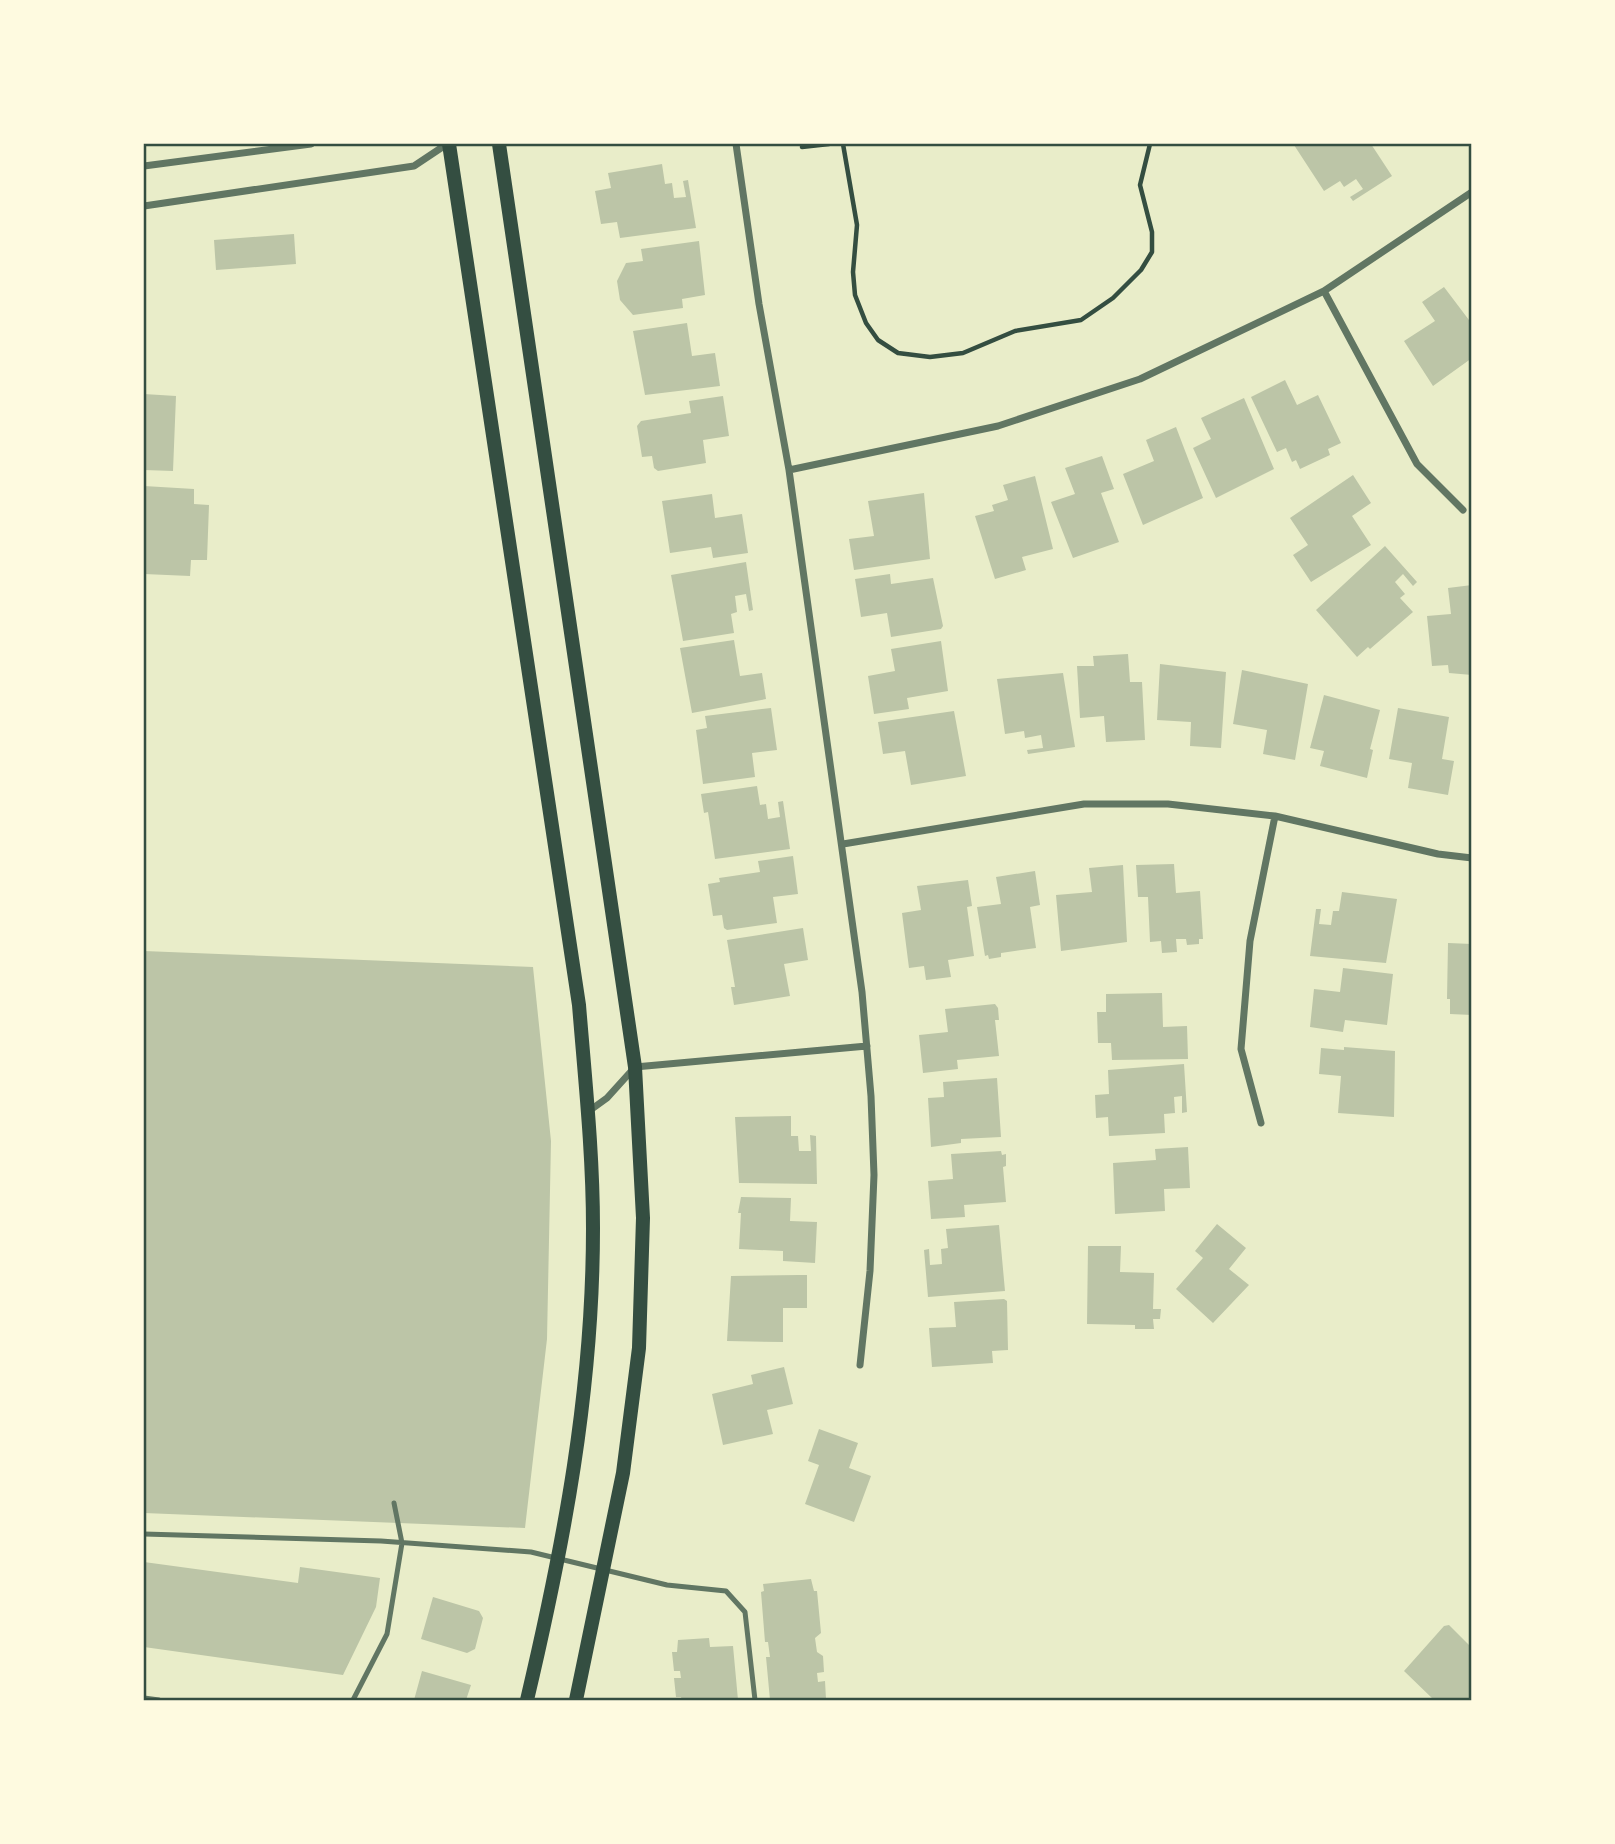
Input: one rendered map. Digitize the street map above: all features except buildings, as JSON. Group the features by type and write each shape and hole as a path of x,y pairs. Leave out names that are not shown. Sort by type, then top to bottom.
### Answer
{"main road":[{"path":"448,144 579,1004 593,1227 588,1355 576,1459 561,1558 527,1700"},
{"path":"499,144 635,1068 643,1218 639,1348 624,1473 576,1700"}],"street":[{"path":"144,166 311,144"},
{"path":"144,206 414,166 448,144"},
{"path":"736,144 759,303 789,470 842,844 867,1046 874,1175 870,1271 860,1365"},
{"path":"789,470 998,426 1127,383 1324,291 1472,192"},
{"path":"1324,291 1417,464 1463,510"},
{"path":"842,844 1084,804 1168,804 1275,816 1438,854 1472,858"},
{"path":"1261,1123 1241,1049 1250,942 1275,816"},
{"path":"587,1112 607,1098 635,1068 867,1046"}],"lane":[{"path":"353,1700 387,1634 402,1542 394,1503"},
{"path":"144,1534 402,1542 531,1552 667,1584 726,1591 745,1612 755,1700"},
{"path":"144,1698 159,1700"}],"path":[{"path":"802,147 829,144"},
{"path":"844,144 857,225 853,272 855,295 866,323 878,340 898,353 930,357 963,353 1015,331 1081,320 1113,298 1140,270 1152,252 1152,232 1140,185 1150,144"}]}
